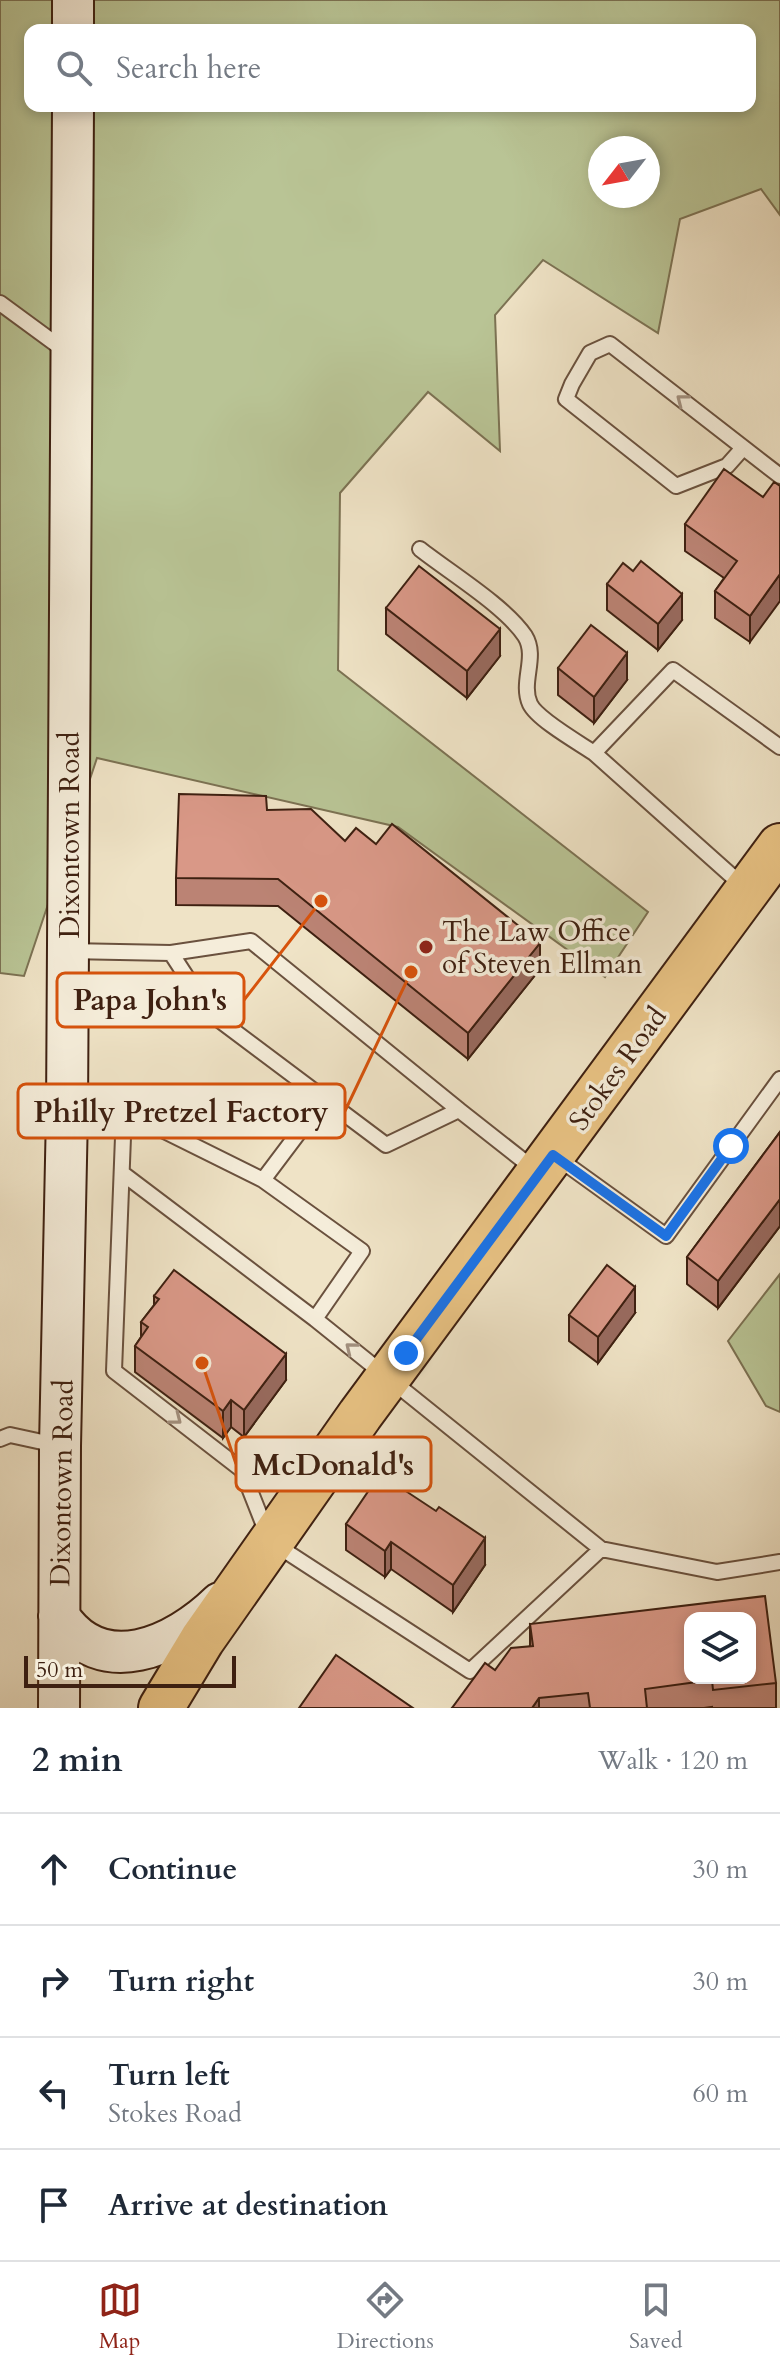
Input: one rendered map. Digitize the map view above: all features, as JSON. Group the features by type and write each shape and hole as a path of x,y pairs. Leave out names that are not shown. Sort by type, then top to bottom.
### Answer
{"main road":[{"name":"Stokes Road","path":"161,1708 202,1640 270,1541 780,846"},
{"name":"Stokes Road","path":"151,1708 202,1640"}],"street":[{"path":"73,0 73,24"},
{"name":"Dixontown Road","path":"59,1708 60,1446 67,1113 73,112"},
{"path":"59,1616 80,1641 96,1648 137,1651 183,1634 241,1582"}],"lane":[{"path":"0,303 71,355"},
{"path":"743,448 727,466 676,486 566,399 590,353 610,344 780,476"},
{"path":"420,549 504,614 526,637 531,653 528,682 530,704 594,753 747,890"},
{"path":"594,753 673,670 780,747"},
{"path":"68,951 171,953 251,941 459,1110 666,1236 780,1079"},
{"path":"171,953 210,1013 386,1145 459,1110"},
{"path":"263,1180 324,1099"},
{"path":"124,1111 114,1371 242,1470 270,1541 470,1671 601,1549"},
{"path":"67,1113 124,1111 263,1180 362,1251 315,1319"},
{"path":"122,1173 315,1319 601,1549 717,1572 780,1562"},
{"path":"0,1439 10,1435 60,1446"}],"green space":[{"path":"0,0 780,0 780,215 761,189 680,219 658,333 543,260 495,315 500,451 428,392 340,493 338,670 648,912 605,977 398,827 97,758 24,976 0,973"},
{"path":"780,1274 780,1412 766,1406 728,1341"}],"building":[{"path":"724,469 763,497 774,482 780,486 780,574 750,616 715,591 737,561 685,524"},
{"path":"641,561 682,594 658,624 607,584 623,563 633,571"},
{"path":"419,566 500,629 467,671 386,608"},
{"path":"591,625 627,653 594,697 558,668"},
{"path":"179,794 266,796 267,810 311,809 345,841 356,828 376,844 392,824 540,943 468,1033 278,879 176,878"},
{"path":"780,1132 780,1199 718,1281 687,1257"},
{"path":"607,1265 635,1287 598,1337 569,1315"},
{"path":"174,1270 286,1354 244,1410 231,1400 223,1411 135,1346 148,1327 141,1322 159,1299 154,1296"},
{"path":"380,1474 436,1511 439,1507 485,1538 453,1585 391,1542 385,1551 346,1524"},
{"path":"765,1596 776,1683 713,1690 712,1684 756,1684 756,1612 684,1612 684,1684 645,1689 647,1708 590,1708 588,1693 539,1698 532,1708 452,1708 485,1663 495,1670 511,1648 533,1646 530,1624"},
{"path":"336,1655 413,1708 299,1708"}],"place":[{"name":"Papa John's","path":"321,901"},
{"name":"The Law Office of Steven Ellman","path":"426,947"},
{"name":"Philly Pretzel Factory","path":"411,972"},
{"name":"McDonald's","path":"202,1363"}],"route":[{"path":"406,1353 553,1155 666,1236 731,1146"}]}
